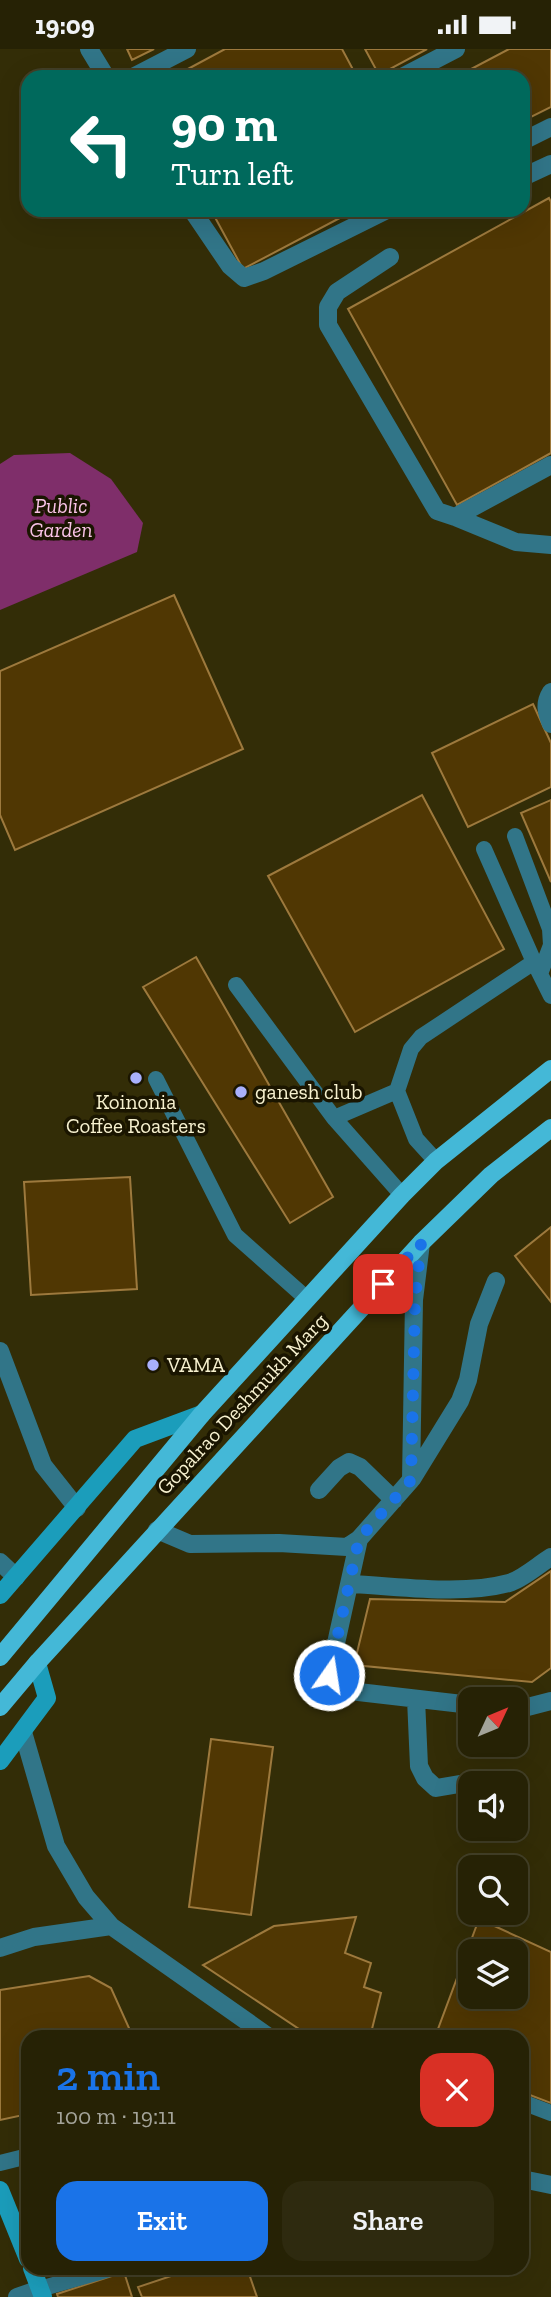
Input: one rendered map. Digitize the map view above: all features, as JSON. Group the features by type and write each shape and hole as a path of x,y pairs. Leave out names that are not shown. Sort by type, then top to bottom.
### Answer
{"main road":[{"name":"Gopalrao Deshmukh Marg","path":"0,1657 202,1414 402,1195 436,1161 551,1069"},
{"name":"Gopalrao Deshmukh Marg","path":"0,1707 157,1530 421,1243 491,1175 551,1128"},
{"path":"0,1595 135,1439 202,1414"},
{"path":"0,1761 47,1698 37,1663"},
{"path":"0,2190 21,2242"},
{"path":"35,2275 42,2293"}],"street":[{"path":"89,49 102,70"},
{"path":"146,70 187,49"},
{"path":"416,70 456,49"},
{"path":"530,138 551,127"},
{"path":"530,174 551,164"},
{"path":"197,217 230,266 244,278 264,271 373,217"},
{"path":"390,257 337,292 327,307 328,325 437,511 516,543 551,545"},
{"path":"455,517 551,465"},
{"path":"551,692 546,702 551,724"},
{"path":"411,1480 415,1300 421,1243"},
{"path":"157,1530 190,1544 279,1543 347,1547 359,1539 411,1480 460,1401 468,1380 479,1324 496,1281"},
{"path":"0,1351 43,1465 77,1508"},
{"path":"319,1490 339,1468 349,1462 360,1467 394,1500"},
{"path":"359,1539 329,1675 334,1684 341,1690 458,1704"},
{"path":"349,1584 447,1589 482,1587 511,1583 551,1557"},
{"path":"0,1562 16,1577"},
{"path":"416,1699 419,1766 425,1778 436,1788 458,1784"},
{"path":"528,1707 551,1700"},
{"path":"23,1732 56,1846 86,1897 111,1926 259,2030"},
{"path":"0,1948 34,1937 111,1926"},
{"path":"529,2180 551,2185"},
{"path":"17,2297 42,2293"}],"lane":[{"path":"436,1161 416,1139 397,1091 411,1049 421,1037 537,968 551,945 550,929 515,836"},
{"path":"484,849 551,996"},
{"path":"236,985 334,1118 402,1195"},
{"path":"156,1079 235,1235 306,1298"},
{"path":"334,1118 397,1091"},
{"path":"529,2105 551,2113"},
{"path":"0,2163 21,2158"},
{"path":"42,2293 93,2275"}],"green space":[{"name":"Public Garden","path":"70,453 111,479 143,523 137,552 0,610 0,464 14,455"}],"building":[{"path":"127,49 154,49 132,60"},
{"path":"225,49 342,49 353,70 186,70"},
{"path":"365,49 427,49 388,70 376,70"},
{"path":"509,49 551,49 551,107 530,118 530,70 469,70"},
{"path":"549,198 551,202 551,453 457,505 348,309 515,217 530,217 530,208"},
{"path":"215,217 342,217 243,269"},
{"path":"174,595 243,749 15,850 0,815 0,671"},
{"path":"533,704 551,743 551,787 468,827 432,753"},
{"path":"422,795 504,949 355,1032 268,876"},
{"path":"551,800 551,882 521,813"},
{"name":"ganesh club","path":"196,957 333,1197 290,1223 143,987"},
{"path":"130,1177 137,1289 31,1295 24,1182"},
{"path":"551,1227 551,1302 515,1256"},
{"path":"551,1571 551,1668 532,1682 354,1665 370,1599 505,1602"},
{"path":"211,1739 273,1747 251,1915 189,1907"},
{"path":"356,1917 345,1953 371,1963 364,1987 381,1993 372,2030 300,2030 203,1965 274,1926"},
{"path":"477,1925 492,1925 523,1939 472,1939"},
{"path":"528,1941 551,1952 551,2103 529,2095 529,2030 438,2030 458,1975 458,2009 528,2009"},
{"path":"89,1976 111,1988 130,2030 21,2030 21,2116 0,2120 0,1990"},
{"path":"115,2275 125,2275 132,2297 58,2297 57,2294"},
{"path":"174,2275 249,2275 257,2297 142,2297 138,2287"}],"place":[{"name":"Koinonia Coffee Roasters","path":"136,1078"},
{"name":"ganesh club","path":"241,1092"},
{"name":"VAMA","path":"153,1365"}],"route":[{"path":"329,1675 359,1539 411,1480 415,1300 421,1243 383,1284"}]}
